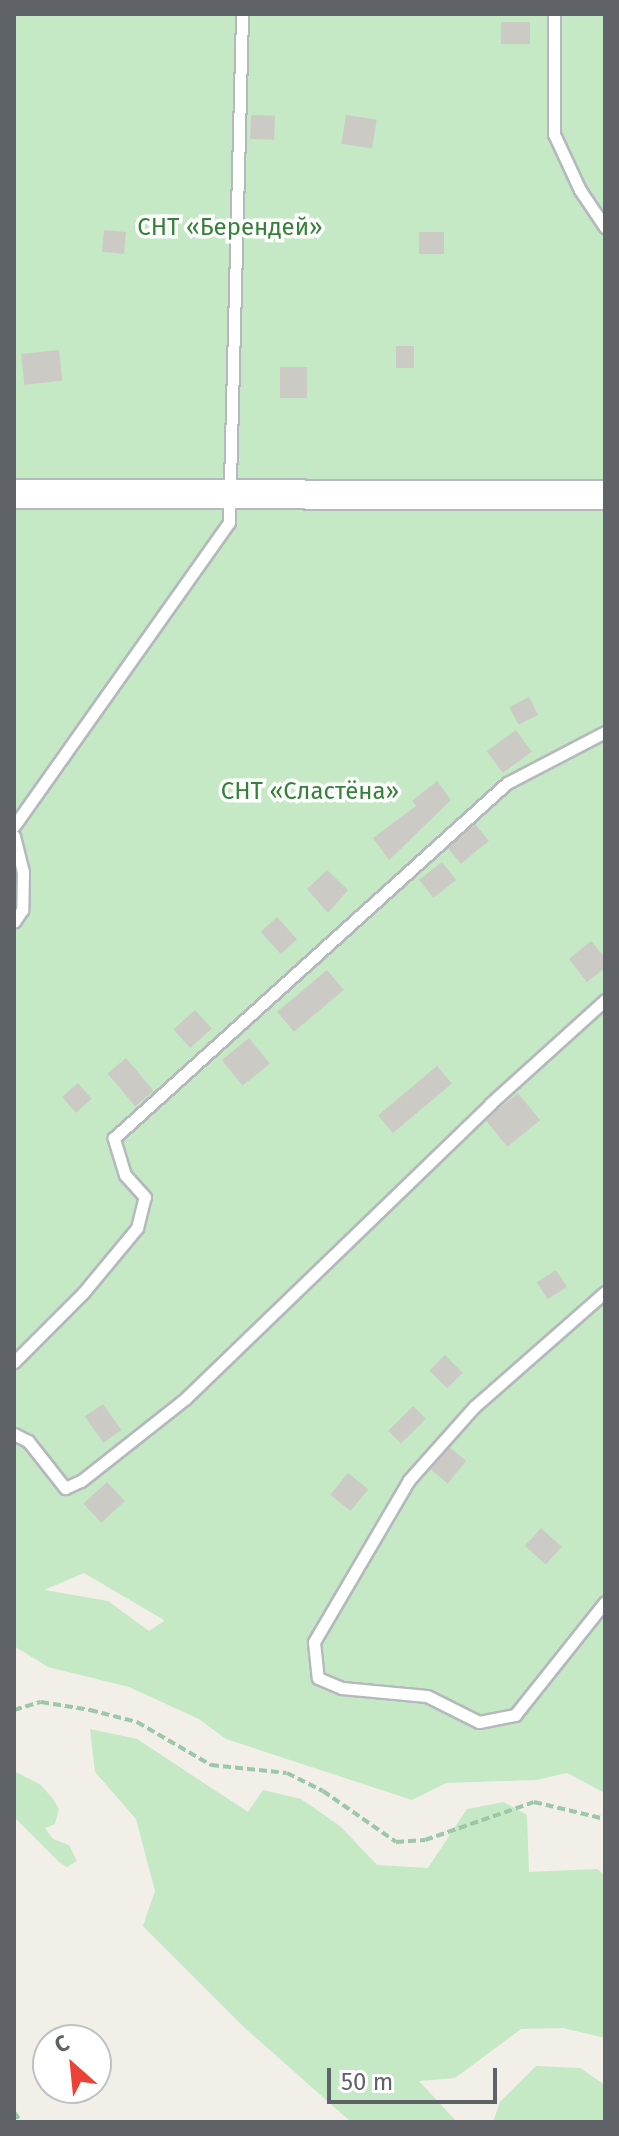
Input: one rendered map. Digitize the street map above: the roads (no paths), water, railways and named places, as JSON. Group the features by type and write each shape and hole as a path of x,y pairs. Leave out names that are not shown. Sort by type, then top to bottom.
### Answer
{"street":[{"path":"14,494 605,495"}],"lane":[{"path":"14,826 229,522 242,14"},
{"path":"554,14 554,134 580,190 605,227"},
{"path":"14,1362 83,1293 137,1228 145,1197 125,1175 114,1138 507,783 605,732"},
{"path":"14,836 23,871 22,910 14,922"},
{"path":"14,1434 28,1441 65,1488 81,1481 186,1398 490,1104 605,1000"},
{"path":"605,1292 474,1407 409,1480 314,1642 318,1678 342,1688 427,1696 479,1722 515,1715 605,1602"}],"park label":[{"name":"СНТ «Берендей»","path":"230,228"},
{"name":"СНТ «Сластёна»","path":"310,792"}]}
